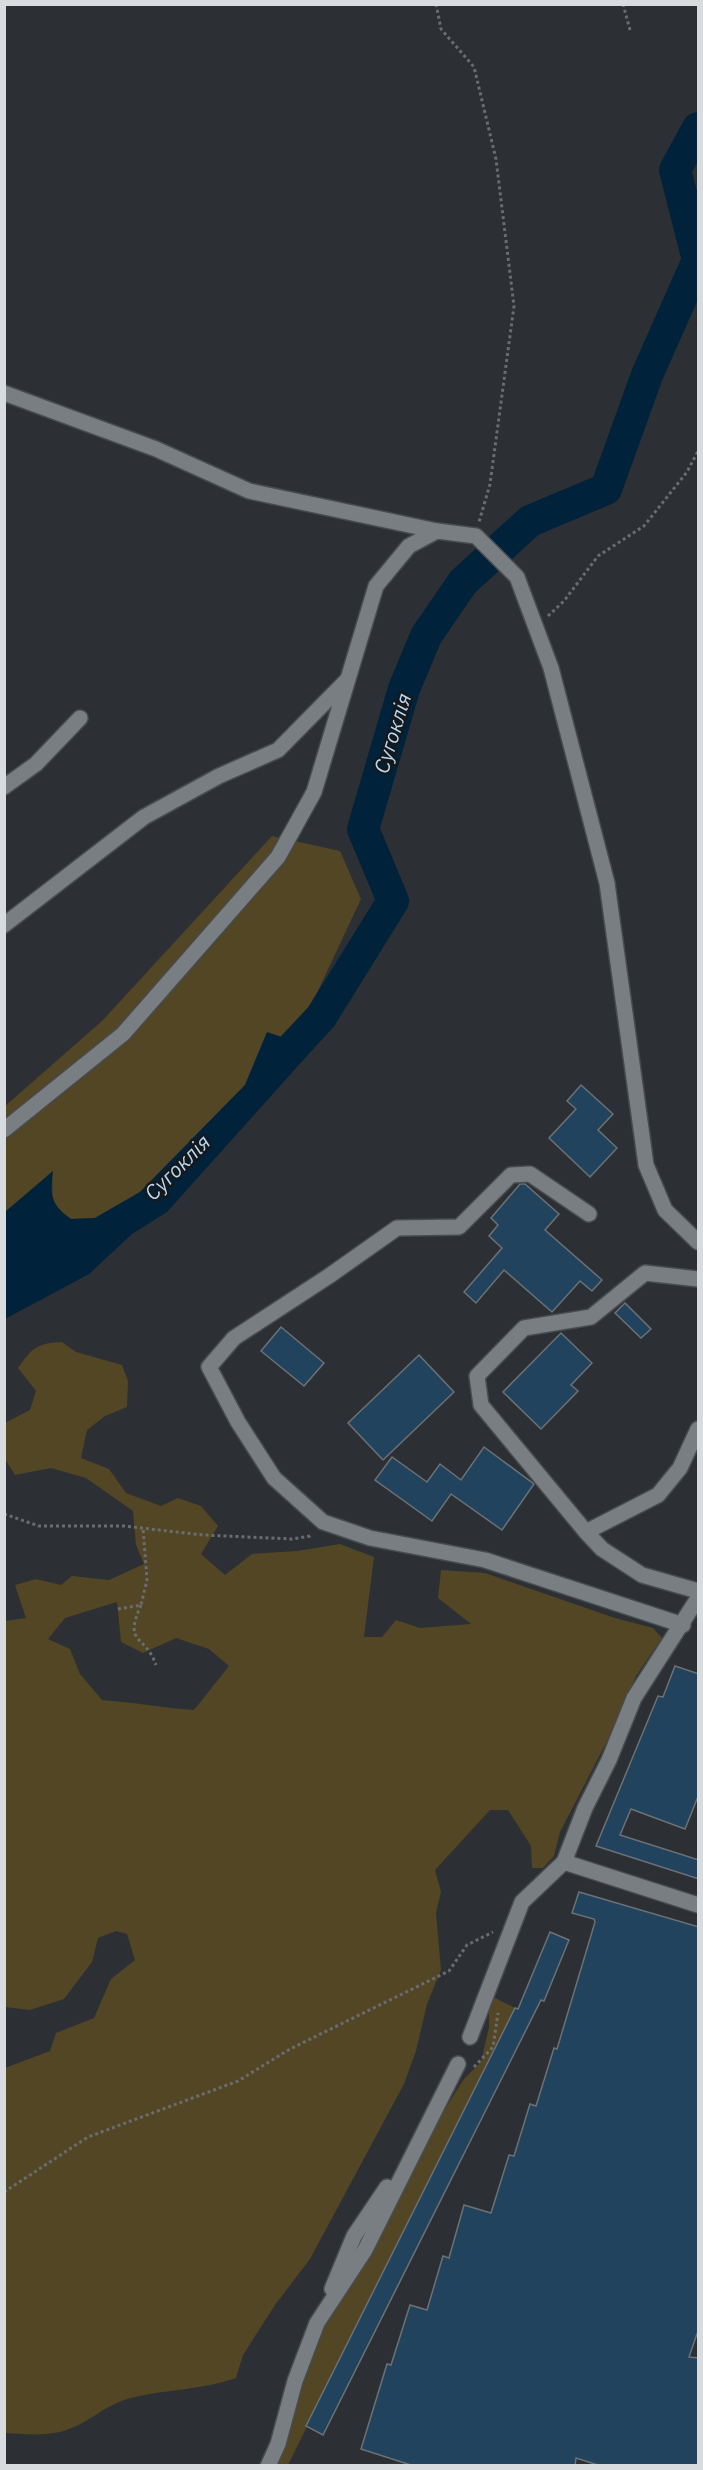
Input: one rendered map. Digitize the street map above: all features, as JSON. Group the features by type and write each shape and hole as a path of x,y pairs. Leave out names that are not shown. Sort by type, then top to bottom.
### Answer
{"street":[{"path":"4,393 156,449 249,491 479,538 517,577 551,668 607,883 646,1165 665,1210 699,1242"},
{"path":"4,1130 123,1034 278,857 314,792 376,586 409,546 437,531"},
{"path":"4,925 144,817 219,776 278,750 348,679"},
{"path":"4,788 36,764 80,718"},
{"path":"589,1214 530,1174 511,1175 459,1227 397,1228 234,1338 209,1367 238,1422 274,1478 323,1522 370,1538 485,1560 683,1624"},
{"path":"699,1279 645,1273 591,1317 524,1328 477,1376 481,1405 602,1549 642,1575 699,1591"},
{"path":"586,1532 658,1495 680,1468 699,1429"},
{"path":"470,2037 522,1902 564,1862 585,1808 609,1760 634,1698 699,1598"},
{"path":"564,1862 699,1905"},
{"path":"268,2466 278,2444 295,2381 317,2323 365,2250 416,2145 464,2068"}],"path":[{"path":"436,4 441,29 474,67 496,159 514,306 490,484 479,538"},
{"path":"623,4 630,30"},
{"path":"536,627 564,601 598,556 644,526 687,472 699,451"},
{"path":"4,1514 39,1526 143,1528 203,1535 292,1539 310,1536 323,1522"},
{"path":"143,1528 147,1580 141,1605 133,1624 136,1637 153,1655 156,1665"},
{"path":"118,1609 141,1605"},
{"path":"4,2192 88,2137 238,2081 290,2049 448,1971 467,1945 488,1936 495,1930"},
{"path":"464,2068 493,2047 499,2015 486,1993"}],"shaded area":[{"path":"272,836 340,851 361,899 308,1012 290,1040 267,1033 245,1085 140,1192 95,1218 71,1219 56,1204 52,1172 5,1212 4,1107 102,1021"},
{"path":"62,1342 76,1352 122,1365 128,1381 127,1407 105,1416 87,1430 81,1458 109,1469 126,1493 161,1506 178,1498 201,1506 218,1526 201,1554 225,1575 252,1554 297,1551 340,1544 374,1557 364,1637 382,1637 396,1620 420,1628 471,1624 438,1598 441,1570 485,1573 615,1618 653,1628 662,1638 636,1676 607,1741 560,1832 554,1856 543,1868 532,1868 531,1846 508,1810 490,1810 435,1870 441,1892 436,1913 441,1970 427,2004 416,2051 404,2084 310,2259 275,2305 243,2355 236,2378 210,2385 131,2398 114,2404 84,2422 61,2432 29,2434 5,2433 5,2068 50,2051 56,2033 94,2018 111,1979 135,1960 127,1934 116,1931 98,1938 92,1962 64,1999 30,2010 5,2007 5,1621 26,1618 15,1585 36,1579 61,1585 72,1576 109,1580 144,1564 136,1545 133,1511 86,1478 51,1468 15,1475 5,1459 5,1423 30,1410 36,1391 18,1368 36,1348","holes":["117,1602 121,1642 143,1653 176,1638 209,1649 229,1666 194,1710 102,1700 80,1674 70,1649 48,1639 65,1618"]},
{"path":"493,1997 515,2008 288,2465 277,2466 323,2327 431,2131 464,2079 481,2062 489,2027 489,2007"}],"water":[{"path":"308,1012 321,1017 322,1039 167,1212 132,1234 89,1274 5,1319 5,1212 53,1171 53,1199 59,1209 71,1219 95,1218 140,1192 245,1085 267,1032 290,1040"}],"building":[{"path":"581,1085 613,1114 598,1130 617,1148 590,1177 549,1138 576,1109 567,1101"},
{"path":"520,1184 525,1184 559,1214 545,1230 602,1280 592,1291 580,1281 552,1312 504,1270 476,1303 464,1292 502,1248 489,1236 498,1225 491,1218"},
{"path":"625,1303 651,1329 641,1338 615,1313"},
{"path":"281,1327 324,1363 304,1386 261,1351"},
{"path":"561,1333 592,1363 571,1385 578,1391 541,1429 503,1392"},
{"path":"419,1355 454,1392 383,1460 348,1423"},
{"path":"484,1447 534,1484 502,1530 451,1494 432,1521 375,1480 392,1457 427,1482 440,1464 461,1480"},
{"path":"675,1666 699,1674 699,1794 685,1829 631,1809 620,1835 699,1860 699,1879 596,1846 658,1696 663,1697"},
{"path":"579,1892 699,1927 699,2328 689,2357 699,2358 699,2466 601,2466 576,2458 575,2466 414,2466 361,2449 387,2364 391,2365 410,2305 427,2310 443,2256 449,2258 464,2205 491,2213 509,2155 514,2156 530,2104 536,2106 554,2048 557,2049 595,1922 594,1919 572,1913"},
{"path":"550,1932 569,1940 544,2001 541,2000 323,2435 306,2426 515,2008 518,2009"}],"waterway":[{"name":"Сугоклія","path":"291,1049 321,1017 393,901 363,829 404,689 426,636 463,582 530,521 606,489 647,375 698,260 675,170 698,128"}]}
